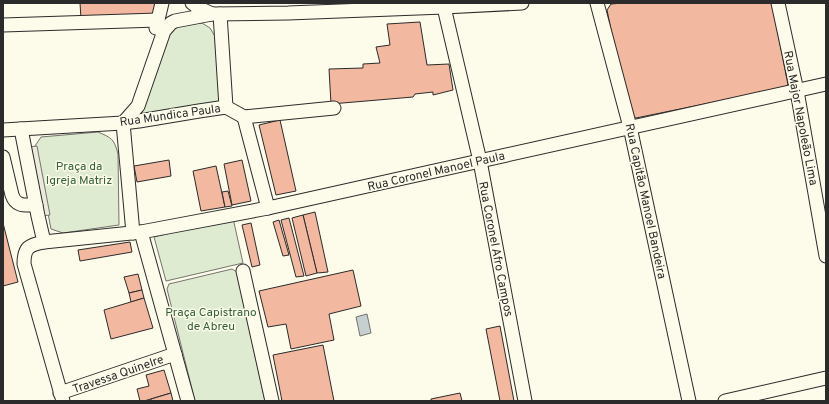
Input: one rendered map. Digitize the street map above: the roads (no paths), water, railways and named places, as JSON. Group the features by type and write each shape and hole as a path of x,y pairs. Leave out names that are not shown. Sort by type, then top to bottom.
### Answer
{"street":[{"path":"138,106 162,3"},
{"path":"192,3 197,7 216,14"},
{"path":"188,401 137,232 123,123 138,106 164,31 174,21 216,14 288,8 522,3"},
{"name":"Rua Capitão Manoel Bandeira","path":"597,3 630,127 689,401"},
{"name":"Rua Major Napoleão Lima","path":"778,3 797,91 826,256"},
{"name":"Rua Coronel Afro Campos","path":"444,5 480,161 525,401"},
{"path":"216,14 226,107"},
{"path":"3,26 158,20"},
{"name":"Rua Coronel Manoel Paula","path":"62,397 24,264 25,252 28,247 44,242 137,232 268,208 826,84"},
{"name":"Rua Mundica Paula","path":"3,130 123,123 226,107 244,117"},
{"path":"268,208 244,117 334,108"},
{"path":"21,129 44,242"},
{"path":"3,157 12,195 16,203 36,205"},
{"path":"243,270 272,401"},
{"name":"Travessa Quinelre","path":"62,397 175,354"},
{"path":"725,401 826,378"}],"park label":[{"name":"Praça da Igreja Matriz","path":"79,173"},
{"name":"Praça Capistrano de Abreu","path":"211,319"}]}
